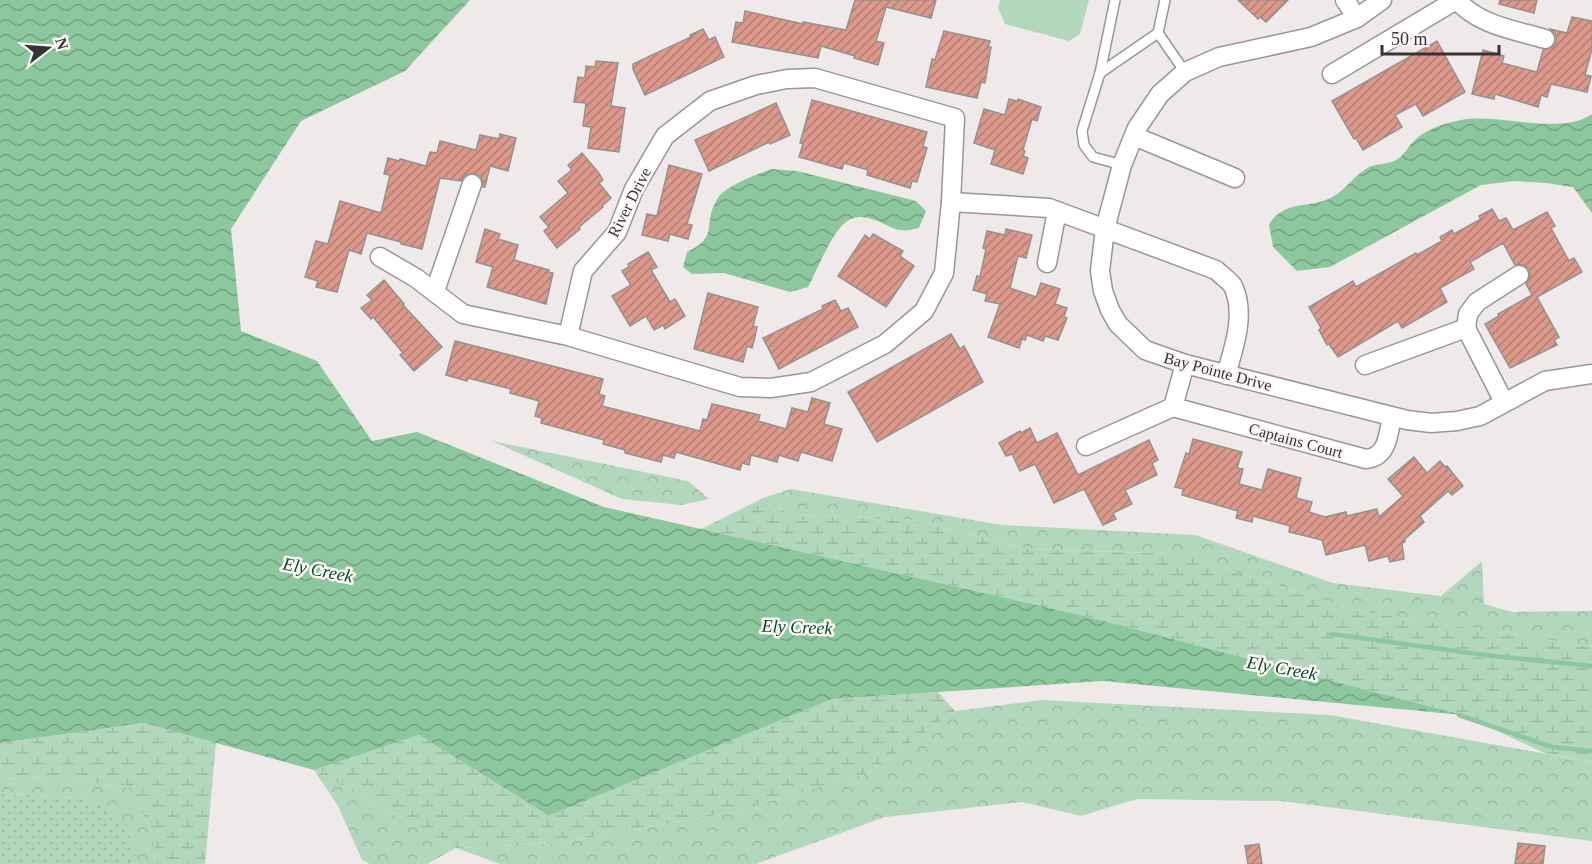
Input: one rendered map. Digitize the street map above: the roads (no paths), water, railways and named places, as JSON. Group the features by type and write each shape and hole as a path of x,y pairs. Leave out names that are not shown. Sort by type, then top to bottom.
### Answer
{"street":[{"path":"1346,0 1357,18"},
{"name":"Bay Pointe Drive","path":"1382,0 1357,18 1311,37 1219,57 1185,72 1160,94 1137,128 1122,165 1105,229 1100,271 1102,291 1110,310 1118,324 1144,350 1226,375 1407,420 1431,423 1480,416 1545,381 1592,374"},
{"path":"1332,74 1456,0 1465,10 1483,21 1545,39"},
{"name":"River Drive","path":"815,78 955,118 951,202 944,273 924,310 885,345 811,382 771,388 740,387 568,336 583,271 617,231 634,189 665,136 710,101 756,84 787,79 815,78"},
{"path":"1134,136 1235,178"},
{"path":"435,291 472,184"},
{"path":"951,202 1049,208 1216,270 1233,287 1238,306 1237,334 1226,375"},
{"path":"1047,263 1057,211"},
{"path":"380,257 416,278 464,314 568,336"},
{"path":"1504,402 1467,328 1468,314 1477,302 1519,276"},
{"path":"1365,365 1467,328"},
{"path":"1086,446 1173,406 1185,364"},
{"name":"Captains Court","path":"1173,406 1366,459 1376,458 1382,453 1392,417"}],"lane":[{"path":"1115,0 1100,73 1082,131 1084,145 1094,158 1122,165"},
{"path":"1100,73 1158,33 1165,0"},
{"path":"1158,33 1185,72"}],"water":[{"path":"0,0 470,0 405,71 301,121 231,229 241,331 317,361 372,441 417,432 604,507 1085,616 1463,715 1103,681 832,699 549,816 419,735 314,770 144,723 0,743"},
{"path":"1592,114 1592,213 1573,187 1514,181 1481,185 1330,267 1297,271 1273,247 1269,224 1275,217 1288,208 1332,197 1369,167 1392,162 1399,158 1419,136 1436,127 1455,121 1476,119 1564,123"},
{"path":"772,169 797,171 916,201 926,211 919,228 908,230 895,229 864,217 849,220 831,240 808,287 790,292 724,273 692,274 683,267 687,252 697,246 707,235 713,207 718,198 727,189"}],"waterway":[{"path":"1331,634 1493,656 1592,666"},
{"name":"Ely Creek","path":"1459,715 1552,747 1592,751"}]}
